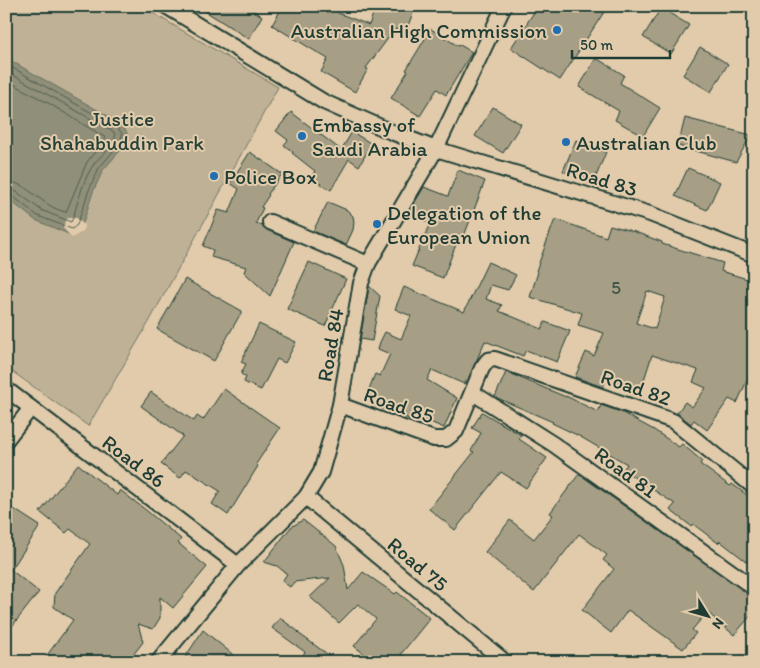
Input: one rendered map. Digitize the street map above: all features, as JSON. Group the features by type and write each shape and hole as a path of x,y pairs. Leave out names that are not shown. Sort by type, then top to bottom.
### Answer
{"street":[{"name":"Road 83","path":"166,6 324,102 394,133 436,149 650,214 754,255"},
{"name":"Road 84","path":"158,662 238,565 306,497 321,472 340,405 361,283 368,264 436,149 504,6"},
{"path":"270,222 368,264"},
{"name":"Road 85","path":"340,405 434,439 446,439 456,431 482,368 488,360"},
{"name":"Road 82","path":"488,360 495,360 673,421 754,486"},
{"name":"Road 86","path":"6,389 238,565"},
{"name":"Road 81","path":"473,393 553,444 754,588"},
{"path":"6,440 31,408"},
{"name":"Road 75","path":"306,497 505,662"}],"green space":[{"name":"Justice Shahabuddin Park","path":"6,6 141,6 278,87 149,322 88,426 6,367"}],"water":[{"path":"6,58 122,124 127,133 126,144 103,170 93,192 81,229 71,235 35,220 12,202 6,200"}],"pier":[{"path":"68,218 77,218 84,225 83,231 72,238 63,228"}],"building":[{"path":"197,6 246,6 262,16 249,39"},
{"path":"283,6 342,6 338,13 369,25 376,6 407,6 413,9 413,13 405,33 395,29 366,68 368,69 355,92 321,72 328,59 272,25"},
{"name":"Australian High Commission","path":"538,6 596,6 604,12 560,80 511,48"},
{"path":"661,8 689,25 671,54 643,37"},
{"path":"431,29 458,46 460,45 472,52 446,95 437,89 420,116 391,98"},
{"path":"700,47 728,64 711,92 683,75"},
{"path":"596,58 624,75 620,83 660,108 643,136 615,120 619,111 579,87"},
{"path":"493,107 521,124 503,153 475,136"},
{"path":"291,112 341,150 352,132 372,144 359,166 349,159 331,190 311,178 315,171 284,145 288,140 276,131"},
{"path":"685,118 751,135 736,162 678,146"},
{"path":"576,140 606,152 593,184 563,171"},
{"path":"250,152 282,174 261,207 263,208 256,223 294,242 270,296 244,272 246,267 211,257 213,250 203,246 218,210 229,213 239,189 230,183"},
{"path":"688,168 720,182 707,210 675,196"},
{"path":"458,170 485,181 464,236 460,234 443,278 412,266 430,223 410,215 424,187 448,196"},
{"path":"328,202 347,210 353,216 353,230 346,245 313,231"},
{"path":"555,219 606,237 610,225 635,232 662,242 662,244 723,263 721,271 754,281 754,365 737,403 729,399 707,430 694,420 691,424 677,413 685,402 692,407 706,388 693,382 698,370 652,355 641,389 607,378 603,387 575,377 586,352 594,356 604,333 578,325 582,313 530,297 538,272 536,271","holes":["647,291 665,297 655,329 636,323"]},
{"path":"309,262 346,279 325,326 287,309"},
{"path":"488,262 516,275 508,290 491,285 486,299 502,305 499,311 542,329 545,322 570,331 557,362 526,350 523,356 485,341 467,382 465,381 464,384 432,370 427,380 457,398 444,428 416,416 414,421 376,406 375,397 367,394 375,374 380,376 390,354 378,349 380,342 385,332 401,339 411,316 395,309 404,287 464,312"},
{"path":"185,279 242,311 214,361 157,329"},
{"path":"369,286 380,296 372,341 360,339"},
{"path":"259,324 296,342 285,363 277,359 261,390 244,382 246,377 241,374 246,364 241,362"},
{"path":"506,372 566,396 598,412 601,405 621,412 654,430 679,447 682,444 702,461 700,464 730,486 732,484 754,500 754,554 747,562 720,541 718,543 693,524 691,526 670,510 675,504 623,470 627,464 553,422 495,397"},
{"path":"224,389 280,428 256,464 258,466 228,515 212,504 220,491 186,470 180,478 161,464 183,436 141,406 151,392 194,421 197,416 203,420"},
{"path":"482,412 521,435 519,439 547,458 526,488 501,472 455,530 429,509 474,452 471,451 481,433 472,428"},
{"path":"78,464 117,495 120,490 147,511 181,539 178,543 207,567 173,608 160,597 160,618 153,629 138,624 143,642 133,655 110,662 42,662 73,620 54,607 55,593 90,544 70,529 66,533 40,512"},
{"path":"579,474 752,596 750,600 754,603 754,612 734,635 707,612 692,630 696,633 683,649 628,610 611,633 582,610 614,569 603,560 607,555 579,534 534,592 485,552 510,520 534,539 553,515 550,513"},
{"path":"6,504 40,526 11,570 39,592 6,634"},
{"path":"303,520 336,546 344,565 348,590 363,572 395,594 397,592 430,618 401,654 411,662 375,662 354,646 376,619 358,604 339,623 310,597 330,578 294,582 290,587 282,581 287,574 277,566 264,562 291,527"},
{"path":"280,618 338,662 298,662 305,652 272,628"},
{"path":"203,630 242,662 182,662"}],"place":[{"name":"Australian High Commission","path":"557,30"},
{"name":"Embassy of Saudi Arabia","path":"302,136"},
{"name":"Australian Club","path":"566,142"},
{"name":"Police Box","path":"214,176"},
{"name":"Delegation of the European Union","path":"377,224"}]}
